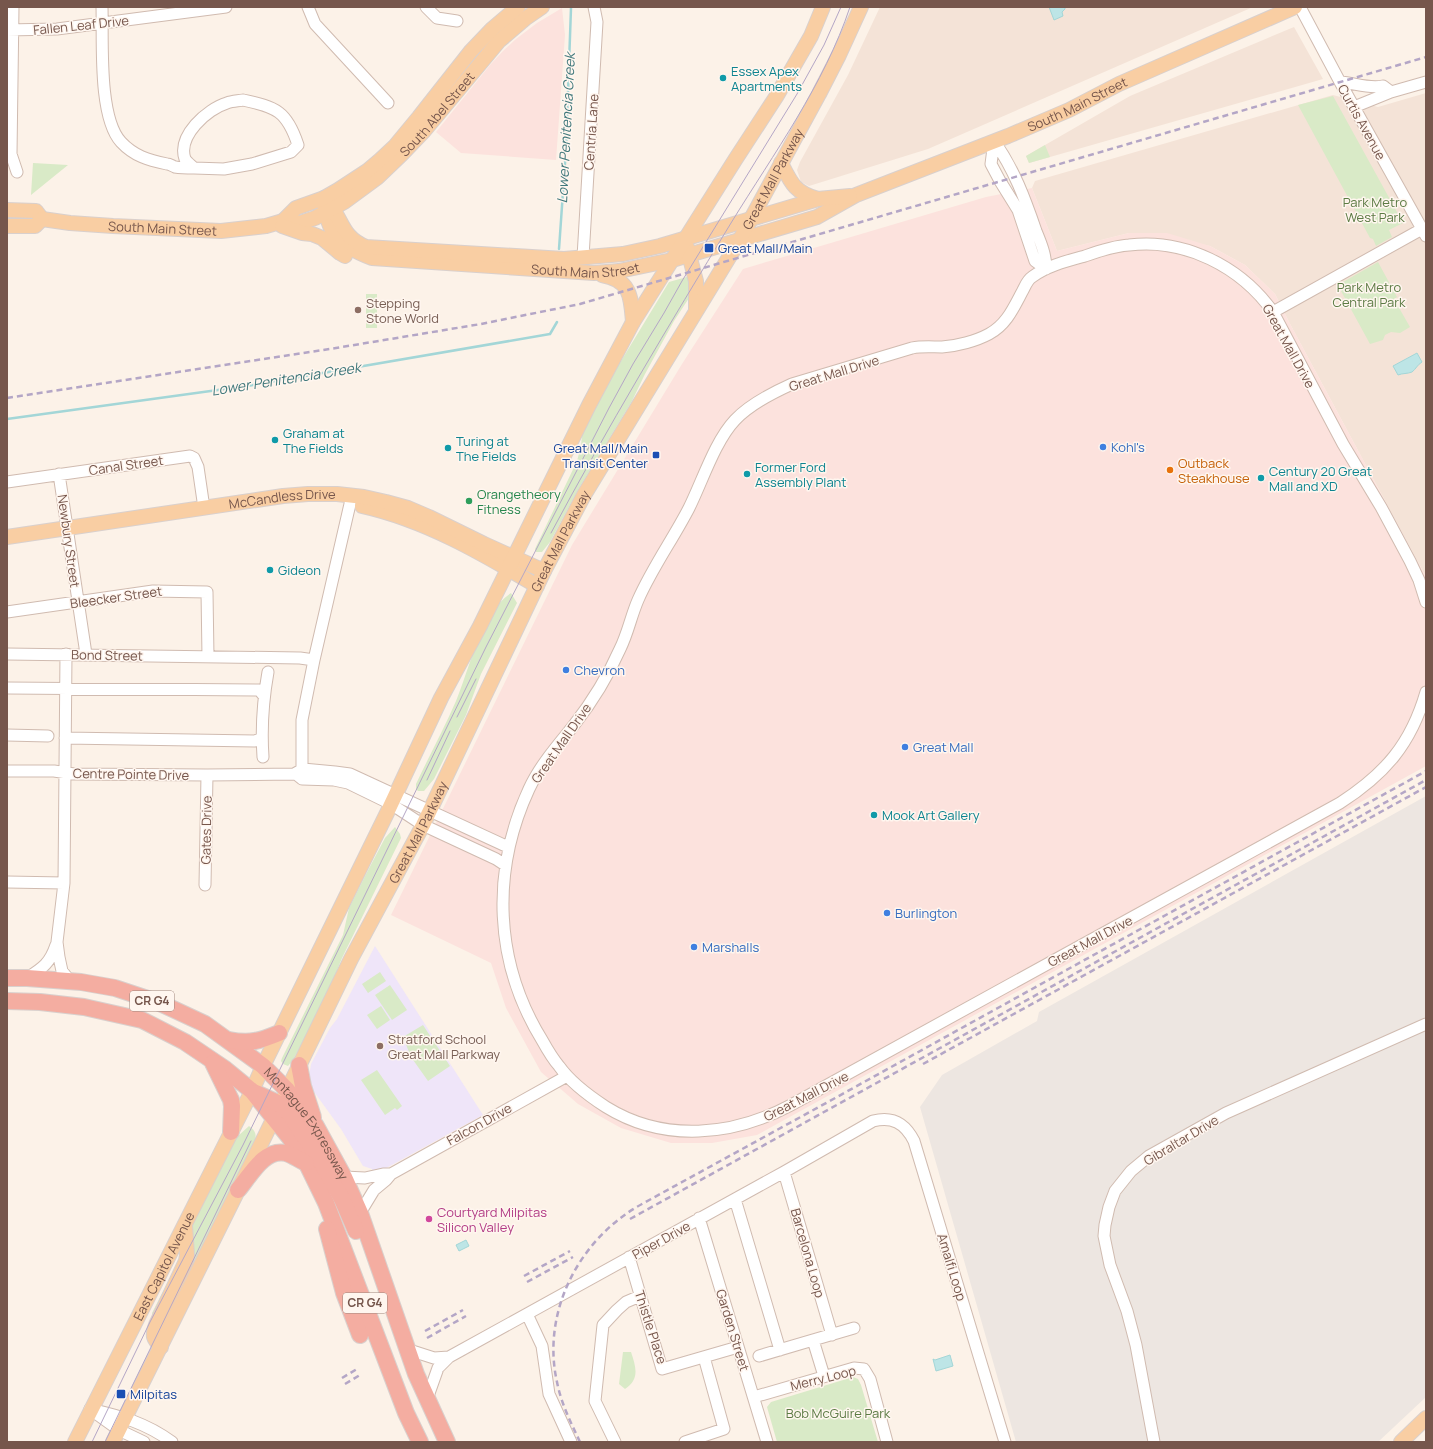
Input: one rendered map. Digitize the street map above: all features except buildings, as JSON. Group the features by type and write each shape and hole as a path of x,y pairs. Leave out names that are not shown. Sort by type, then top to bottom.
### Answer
{"highway":[{"name":"Montague Expressway","path":"7,978 70,981 115,988 160,1003 205,1024 263,1066 280,1104 290,1138 307,1164 326,1203 406,1413 420,1442"},
{"name":"Montague Expressway","path":"7,1001 40,1002 84,1007 142,1020 184,1042 211,1059 252,1091 280,1104 316,1126 344,1177 360,1213 406,1349 447,1442"},
{"path":"227,1039 249,1043 258,1041 279,1032"},
{"path":"211,1059 231,1100 231,1132"},
{"path":"299,1065 303,1086 316,1126"},
{"path":"280,1104 289,1113 323,1165 342,1199 358,1237 375,1255"},
{"path":"238,1190 264,1158 270,1155 278,1152 284,1152 307,1164"},
{"path":"317,1185 344,1293 360,1335"}],"main road":[{"name":"South Abel Street","path":"496,34 518,7"},
{"name":"South Abel Street","path":"327,206 380,160 430,113 472,51 496,34 542,7"},
{"path":"252,1091 279,1032 394,800 442,698 589,405 634,322 776,97 811,36 823,7"},
{"name":"Great Mall Parkway","path":"280,1104 351,959 423,825 544,571 584,495 696,309 739,241 823,88 861,7"},
{"name":"South Main Street","path":"327,206 350,237 357,243 366,247 594,273 619,271 672,260 817,217 856,195 1069,110 1119,84 1296,7"},
{"path":"781,163 794,187 800,192 818,199"},
{"name":"South Main Street","path":"327,206 332,231 345,246 354,252 372,258 489,261 564,259 623,254 685,239 818,199 856,195"},
{"path":"327,206 296,208 278,222 302,233 312,234 322,238 347,257 372,258"},
{"name":"South Main Street","path":"7,210 36,211 42,219 106,226 222,231 266,226 278,222"},
{"path":"7,226 35,226 42,219"},
{"path":"685,239 696,281 696,309"},
{"path":"594,273 612,276 622,283 628,290 631,298 634,322"},
{"name":"McCandless Drive","path":"7,544 204,508 308,494 337,494 364,497 408,508 511,563 537,586"},
{"name":"McCandless Drive","path":"7,537 68,532 225,514 283,504 320,502 350,504 411,520 495,560 544,571"},
{"name":"East Capitol Avenue","path":"75,1442 90,1409 102,1389 252,1091"},
{"path":"116,1436 280,1104"},
{"path":"161,1347 154,1338 153,1333 186,1260 187,1255 184,1225"},
{"path":"1401,1442 1426,1418"}],"street":[{"path":"13,7 10,30 11,154 17,172"},
{"path":"102,7 104,96 108,118 119,141 132,152 152,162 169,164 176,167 194,168 224,169 252,164 291,152 298,145 287,119 274,109 262,104 243,100 227,103 213,109 196,123 185,142 184,150 186,160 194,168"},
{"name":"Fallen Leaf Drive","path":"10,30 56,29 102,24 191,10 226,7"},
{"path":"308,7 316,24 388,103"},
{"path":"426,7 437,18 457,21"},
{"name":"Centria Lane","path":"583,257 598,22 594,7"},
{"name":"Curtis Avenue","path":"1300,7 1424,233"},
{"path":"1340,82 1367,87 1383,86 1391,92"},
{"path":"1354,107 1391,92 1426,82"},
{"path":"994,141 1006,158 1028,208 1046,259 1046,269"},
{"path":"994,141 991,164 1018,210 1036,261 1046,269"},
{"path":"169,164 178,158 184,150"},
{"path":"1273,312 1424,233"},
{"name":"Great Mall Drive","path":"1426,602 1419,580 1412,565 1347,450 1273,312 1246,282 1224,266 1198,254 1172,246 1141,244 1119,246 1064,262 1046,269 1029,279 1007,319 1000,327 987,334 950,346 927,346 912,348 891,356 804,380 783,388 764,398 745,411 733,422 724,435 689,508 638,600 625,638 604,679 581,715 547,758 528,789 508,846 505,865 503,916 506,947 511,970 522,1001 536,1031 554,1060 567,1076 586,1093 610,1110 637,1121 659,1127 693,1131 717,1130 750,1123 771,1115 1081,945 1149,910 1340,803 1367,784 1399,751 1412,728 1426,692"},
{"name":"Canal Street","path":"7,482 190,456 194,458 198,467 204,508"},
{"name":"Newbury Street","path":"59,474 86,654"},
{"path":"300,774 302,720 314,660 350,504"},
{"name":"Bleecker Street","path":"7,612 154,591 207,592 208,657"},
{"name":"Bond Street","path":"7,654 300,658 314,660"},
{"path":"7,771 54,771 65,773 66,654"},
{"path":"263,757 262,738 264,696 268,672"},
{"path":"7,688 259,690 264,696"},
{"path":"7,736 48,736"},
{"path":"65,738 255,741 262,738"},
{"name":"Centre Pointe Drive","path":"28,978 43,968 52,956 57,942 64,883 65,773 207,776 300,774 348,783 394,800 430,810 508,846"},
{"name":"Gates Drive","path":"205,885 207,776"},
{"path":"394,800 423,825 496,858 505,865"},
{"path":"7,882 64,883"},
{"name":"Centre Pointe Drive","path":"57,942 62,971 70,981"},
{"name":"Gibraltar Drive","path":"1154,1442 1136,1345 1127,1311 1110,1265 1104,1236 1109,1207 1115,1191 1132,1171 1149,1156 1203,1125 1226,1113 1426,1024"},
{"name":"Falcon Drive","path":"360,1213 374,1190 391,1174 567,1076"},
{"name":"Piper Drive","path":"427,1399 438,1368 449,1357 784,1172 873,1121"},
{"name":"Amalfi Loop","path":"873,1121 896,1121 904,1127 914,1141 1005,1442"},
{"name":"Barcelona Loop","path":"784,1172 832,1335"},
{"name":"Falcon Drive","path":"344,1177 365,1178 383,1174 391,1174"},
{"path":"735,1199 780,1350"},
{"name":"Garden Street","path":"699,1218 767,1442"},
{"name":"Thistle Place","path":"629,1257 662,1369 738,1348"},
{"path":"615,1442 594,1401 603,1325 626,1302 640,1296"},
{"path":"527,1314 542,1346 548,1394 572,1442"},
{"path":"760,1356 854,1328"},
{"path":"813,1340 824,1376"},
{"name":"Piper Drive","path":"406,1349 423,1356 434,1358 449,1357"},
{"path":"685,1442 724,1429 704,1357"},
{"name":"Merry Loop","path":"754,1398 854,1368 864,1369 870,1379 887,1442"},
{"path":"90,1409 125,1418 160,1433 172,1442"},
{"path":"90,1409 116,1436 144,1442"}],"shaded area":[{"path":"880,7 1253,7 928,149 809,186 801,182 797,170 800,162 848,75"},
{"path":"562,8 565,35 556,160 461,153 436,132 503,51 537,23"},
{"path":"1294,27 1323,79 1029,163 1026,156 1130,96"},
{"path":"1426,93 1426,577 1275,294 1245,265 1210,246 1129,233 1057,251 1032,188 1035,181 1333,95 1378,107"},
{"name":"Great Mall","path":"1032,188 1057,251 1129,233 1167,233 1210,246 1245,265 1275,294 1426,577 1426,766 757,1135 712,1143 671,1143 621,1128 578,1104 541,1072 506,1008 491,963 391,915 572,545 682,364 743,269 986,197"},
{"path":"1426,796 1426,1397 1378,1442 1016,1442 920,1107 942,1075 1037,1021 1039,1012"},
{"name":"Stratford School Great Mall Parkway","path":"375,946 483,1115 390,1166 380,1171 372,1172 372,1169 363,1166 341,1129 312,1089 309,1076 311,1064 330,1028 337,1019"}],"green space":[{"name":"Park Metro West Park","path":"1333,96 1403,223 1389,230 1392,237 1376,246 1373,239 1370,238 1298,105"},
{"path":"1045,145 1050,157 1029,163 1026,156"},
{"path":"33,163 68,165 31,195"},
{"name":"Park Metro Central Park","path":"1378,262 1397,297 1394,299 1410,327 1400,333 1391,332 1385,335 1383,340 1370,344 1341,291 1343,282"},
{"path":"690,276 693,292 674,321 632,401 579,488 550,542 542,552 536,552 535,549 577,461 582,435 588,419 669,282"},
{"path":"366,294 377,294 377,328 366,328"},
{"path":"511,593 517,603 481,674 466,715 434,779 424,791 418,791 416,789 416,784 447,722 484,627 492,613"},
{"path":"395,827 401,838 342,958 321,1010 293,1060 288,1066 283,1064 281,1061 282,1058 343,935 349,908 385,838"},
{"path":"380,972 386,981 368,993 362,984"},
{"path":"390,985 407,1010 392,1020 375,995"},
{"path":"381,1006 390,1020 377,1029 367,1015"},
{"path":"423,1025 450,1066 428,1081 411,1057 403,1037"},
{"path":"377,1070 402,1106 397,1110 395,1108 385,1115 361,1080"},
{"path":"249,1126 255,1133 254,1143 172,1317 158,1321 152,1316 152,1313 185,1248 194,1221 232,1145 238,1136"},
{"path":"623,1352 631,1352 636,1372 633,1381 625,1389 619,1384"},
{"name":"Bob McGuire Park","path":"853,1377 858,1379 861,1385 878,1442 777,1442 767,1407 771,1402"}],"water":[{"path":"1049,7 1065,7 1062,12 1063,16 1054,20"},
{"path":"1417,353 1422,362 1412,372 1398,375 1393,366"},
{"path":"466,1240 469,1246 459,1251 456,1245"},
{"path":"950,1355 953,1366 936,1371 933,1359 935,1360"}],"waterway":[{"name":"Lower Penitencia Creek","path":"559,249 566,149 571,8"},
{"name":"Lower Penitencia Creek","path":"7,419 247,386 550,334 557,322"}],"tram line":[{"path":"92,1442 150,1322 243,1145 486,647 609,408 682,281 797,94 824,45 841,7"},
{"path":"551,533 616,416 662,338 731,223 797,118 826,64 850,7"},
{"path":"457,717 476,679"},
{"path":"427,780 450,731"},
{"path":"105,1442 251,1141"}],"railway":[{"path":"7,398 336,348 481,324 580,304 1426,57"},
{"path":"580,1442 564,1405 557,1382 554,1355 555,1329 561,1303 570,1279 600,1236 620,1218 642,1204 1426,771"},
{"path":"630,1219 1426,780"},
{"path":"923,1064 1426,787"},
{"path":"524,1276 570,1251"},
{"path":"527,1282 573,1257"},
{"path":"425,1331 463,1310"},
{"path":"427,1338 466,1316"},
{"path":"342,1378 357,1369"},
{"path":"345,1384 360,1375"}],"place":[{"name":"Essex Apex Apartments","path":"723,78"},
{"name":"Great Mall/Main","path":"709,248"},
{"name":"Stepping Stone World","path":"358,310"},
{"name":"Graham at The Fields","path":"275,440"},
{"name":"Kohl's","path":"1103,447"},
{"name":"Turing at The Fields","path":"448,448"},
{"name":"Great Mall/Main Transit Center","path":"656,455"},
{"name":"Outback Steakhouse","path":"1170,470"},
{"name":"Former Ford Assembly Plant","path":"747,474"},
{"name":"Century 20 Great Mall and XD","path":"1261,478"},
{"name":"Orangetheory Fitness","path":"469,501"},
{"name":"Gideon","path":"270,570"},
{"name":"Chevron","path":"566,670"},
{"name":"Great Mall","path":"905,747"},
{"name":"Mook Art Gallery","path":"874,815"},
{"name":"Burlington","path":"887,913"},
{"name":"Marshalls","path":"694,947"},
{"name":"Stratford School Great Mall Parkway","path":"380,1046"},
{"name":"Courtyard Milpitas Silicon Valley","path":"429,1219"},
{"name":"Milpitas","path":"121,1394"}]}
